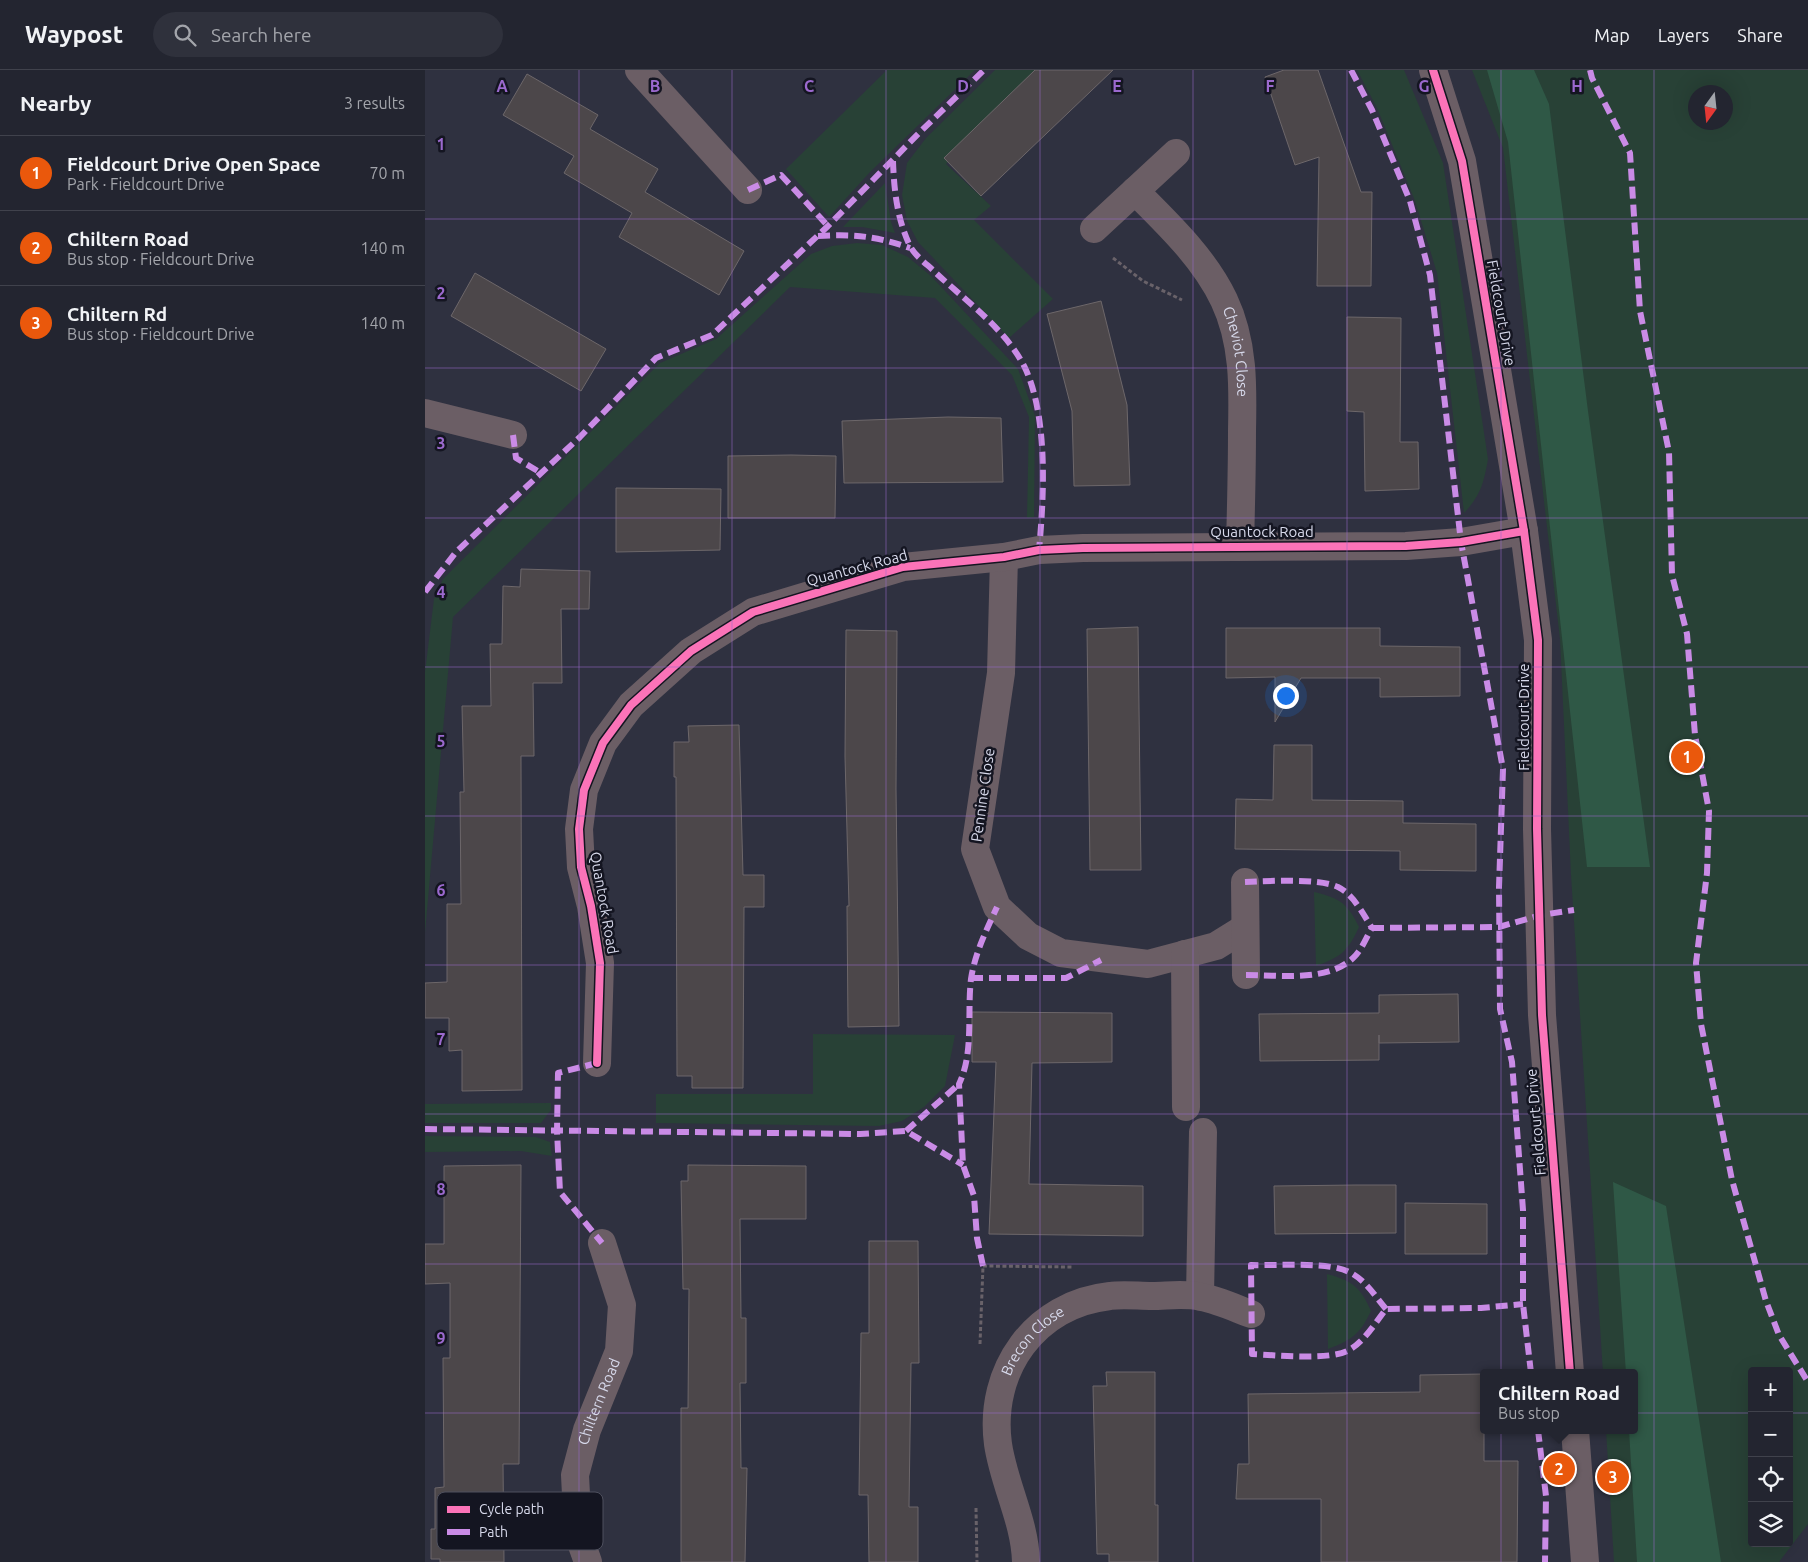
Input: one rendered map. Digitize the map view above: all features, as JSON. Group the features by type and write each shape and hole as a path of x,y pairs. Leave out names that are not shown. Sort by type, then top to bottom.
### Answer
{"street":[{"path":"639,70 748,190"},
{"name":"Fieldcourt Drive","path":"1433,70 1462,161 1524,531 1538,640 1537,828 1542,1015 1570,1369"},
{"path":"1094,229 1176,153"},
{"name":"Cheviot Close","path":"1135,191 1171,228 1201,263 1225,300 1238,340 1243,377 1240,546"},
{"path":"425,412 513,435"},
{"name":"Quantock Road","path":"597,1063 600,963 591,906 581,867 579,829 584,790 603,743 631,705 691,652 753,612 903,567 1004,557 1039,550 1240,546 1406,546 1461,542 1524,531"},
{"name":"Pennine Close","path":"1004,557 1001,673 975,849 997,907 1028,936 1061,953 1147,964 1216,946 1245,928"},
{"path":"1245,882 1246,975"},
{"path":"1185,954 1186,1107"},
{"path":"1200,1296 1203,1132"},
{"name":"Chiltern Road","path":"576,1492 575,1476 587,1430 619,1351 622,1306 602,1243"},
{"name":"Brecon Close","path":"1026,1562 1025,1540 998,1445 997,1409 1006,1372 1021,1344 1045,1320 1077,1304 1109,1296 1200,1296 1251,1314"},
{"path":"1575,1434 1585,1562"},
{"name":"Chiltern Road","path":"584,1550 588,1562"}],"path":[{"path":"1094,229 1102,249 1143,281 1197,307 1225,300"}],"green space":[{"path":"887,70 975,70 870,172 829,217 786,169"},
{"path":"995,70 1038,70 946,164 991,206 974,220 1053,299 1009,338 918,242 907,221 902,195 907,163 926,138"},
{"path":"1357,70 1404,70 1443,163 1488,459 1481,488 1464,513 1437,273 1415,201 1377,108"},
{"path":"1472,70 1808,70 1808,1524 1793,1544 1793,1367 1748,1367 1748,1547 1790,1547 1779,1562 1614,1562 1606,1434 1638,1434 1638,1369 1603,1369 1571,875 1560,639 1503,148"},
{"path":"1487,70 1534,70 1549,104 1588,411 1650,867 1587,867 1508,142"},
{"path":"885,183 891,222 895,233 862,227 843,227"},
{"path":"857,243 882,245 908,257 931,276 1018,369 1035,416 1034,517 1027,518 1029,417 1012,375 935,298 790,287 453,617 425,933 425,672 434,599 443,579 660,363 716,339 811,254 832,246"},
{"path":"1314,892 1337,899 1351,912 1359,927 1343,952 1316,966"},
{"path":"813,1034 955,1035 945,1086 924,1107 902,1121 879,1126 656,1123 656,1094 813,1094"},
{"path":"551,1103 551,1110 541,1123 425,1123 425,1104"},
{"path":"425,1136 536,1137 550,1142 552,1156 521,1151 425,1152"},
{"path":"1613,1182 1666,1206 1721,1562 1637,1562 1629,1434 1638,1434 1638,1369 1626,1369"},
{"path":"1327,1274 1343,1279 1355,1286 1371,1311 1359,1331 1349,1339 1328,1349"}],"building":[{"path":"1035,70 1113,70 981,196 944,158"},
{"path":"1284,70 1318,70 1361,192 1372,192 1371,286 1317,286 1319,157 1295,165 1265,77"},
{"path":"527,74 598,115 590,129 658,169 645,192 744,251 719,295 619,237 632,213 564,173 574,156 503,115"},
{"path":"475,273 606,349 581,391 451,316"},
{"path":"1101,301 1127,405 1130,485 1074,486 1072,411 1047,314"},
{"path":"1347,317 1401,318 1400,442 1418,442 1419,489 1365,491 1364,412 1347,411"},
{"path":"948,417 1001,418 1003,482 844,483 842,421"},
{"path":"728,456 836,456 835,518 728,518"},
{"path":"616,488 721,489 720,550 616,552"},
{"path":"521,569 590,571 589,609 561,609 562,683 533,683 534,756 521,756 522,1090 462,1091 462,1050 449,1051 449,1018 425,1018 425,983 447,982 447,904 461,904 460,792 464,792 462,706 491,706 490,644 502,644 503,586 520,587"},
{"path":"1138,627 1141,870 1090,870 1087,629"},
{"path":"1226,628 1380,628 1380,646 1460,647 1460,696 1380,697 1380,678 1301,678 1275,722 1275,677 1226,678"},
{"path":"846,630 897,631 896,789 899,1026 848,1027 847,906 849,906 845,756"},
{"path":"739,725 743,875 764,875 764,907 744,907 743,1088 692,1088 692,1076 677,1076 676,777 674,777 674,742 689,742 688,726"},
{"path":"1274,745 1312,745 1312,800 1403,801 1403,823 1476,824 1476,871 1400,870 1400,851 1235,849 1236,799 1273,800"},
{"path":"1458,994 1459,1042 1379,1043 1379,1060 1260,1061 1259,1014 1379,1013 1379,995"},
{"path":"972,1012 1112,1013 1112,1062 1032,1063 1029,1184 1143,1186 1143,1236 989,1234 996,1062 972,1062"},
{"path":"521,1165 519,1464 503,1464 503,1492 437,1492 437,1550 504,1550 504,1562 440,1562 440,1559 431,1559 431,1529 435,1529 435,1488 444,1487 443,1358 450,1358 450,1283 425,1284 425,1244 444,1244 444,1166"},
{"path":"688,1165 806,1166 806,1219 740,1219 741,1318 746,1318 746,1383 740,1383 741,1468 747,1468 745,1562 681,1562 681,1408 688,1408 689,1289 683,1289 681,1181 688,1181"},
{"path":"1396,1185 1396,1233 1275,1234 1274,1186"},
{"path":"1405,1203 1487,1204 1487,1254 1405,1254"},
{"path":"869,1241 918,1241 919,1363 911,1363 909,1507 918,1507 918,1562 869,1562 868,1495 859,1495 861,1333 869,1333"},
{"path":"1106,1372 1155,1372 1155,1505 1158,1505 1158,1562 1109,1562 1109,1554 1097,1554 1093,1386 1107,1386"},
{"path":"1480,1374 1480,1434 1484,1434 1484,1461 1518,1461 1517,1562 1321,1562 1321,1499 1236,1499 1238,1464 1249,1464 1248,1394 1420,1392 1420,1375"}],"marked path":[{"path":"425,592 456,552 580,437 656,358 712,335 828,226 984,70"},
{"path":"1351,70 1372,110 1410,201 1430,275 1461,542 1503,769 1499,887 1500,1009 1512,1062 1523,1210 1523,1304 1531,1369"},
{"path":"1590,70 1592,78 1630,153 1640,311 1669,452 1672,575 1687,634 1695,735 1709,811 1707,873 1696,963 1701,1024 1732,1180 1766,1301 1779,1335 1808,1382"},
{"path":"893,161 895,194 899,215 912,250 998,330 1009,342 1026,370 1038,412 1043,459 1039,550"},
{"path":"748,190 781,175 828,226"},
{"path":"818,236 843,235 865,237 910,248"},
{"path":"513,435 516,458 541,473"},
{"path":"1245,882 1306,881 1338,887 1349,895 1362,911 1372,928"},
{"path":"983,1266 977,1238 974,1196 963,1165 959,1084 967,1059 973,969 981,942 997,907"},
{"path":"1372,928 1499,927 1541,915 1574,910"},
{"path":"1246,975 1304,976 1333,970 1345,964 1356,955 1372,928"},
{"path":"971,978 1066,978 1101,960"},
{"path":"597,1063 558,1073 557,1131 560,1192 602,1243"},
{"path":"906,1131 959,1084"},
{"path":"425,1129 860,1134 906,1131 963,1165"},
{"path":"1386,1309 1361,1280 1342,1269 1317,1265 1251,1265 1252,1354 1316,1356 1349,1350 1360,1342 1386,1309 1481,1308 1523,1304"},
{"path":"1538,1434 1546,1496 1545,1562"}],"cycle path":[{"path":"1433,70 1462,161 1524,531 1538,640 1537,829 1542,1015 1570,1369"},
{"path":"597,1063 600,963 591,906 581,867 579,829 584,790 603,743 631,705 691,651 753,612 903,567 1004,557 1039,550 1083,548 1406,546 1461,542 1524,531"}],"place":[{"name":"Fieldcourt Drive Open Space","path":"1687,757"},
{"name":"Chiltern Road","path":"1559,1469"},
{"name":"Chiltern Rd","path":"1613,1477"}]}
